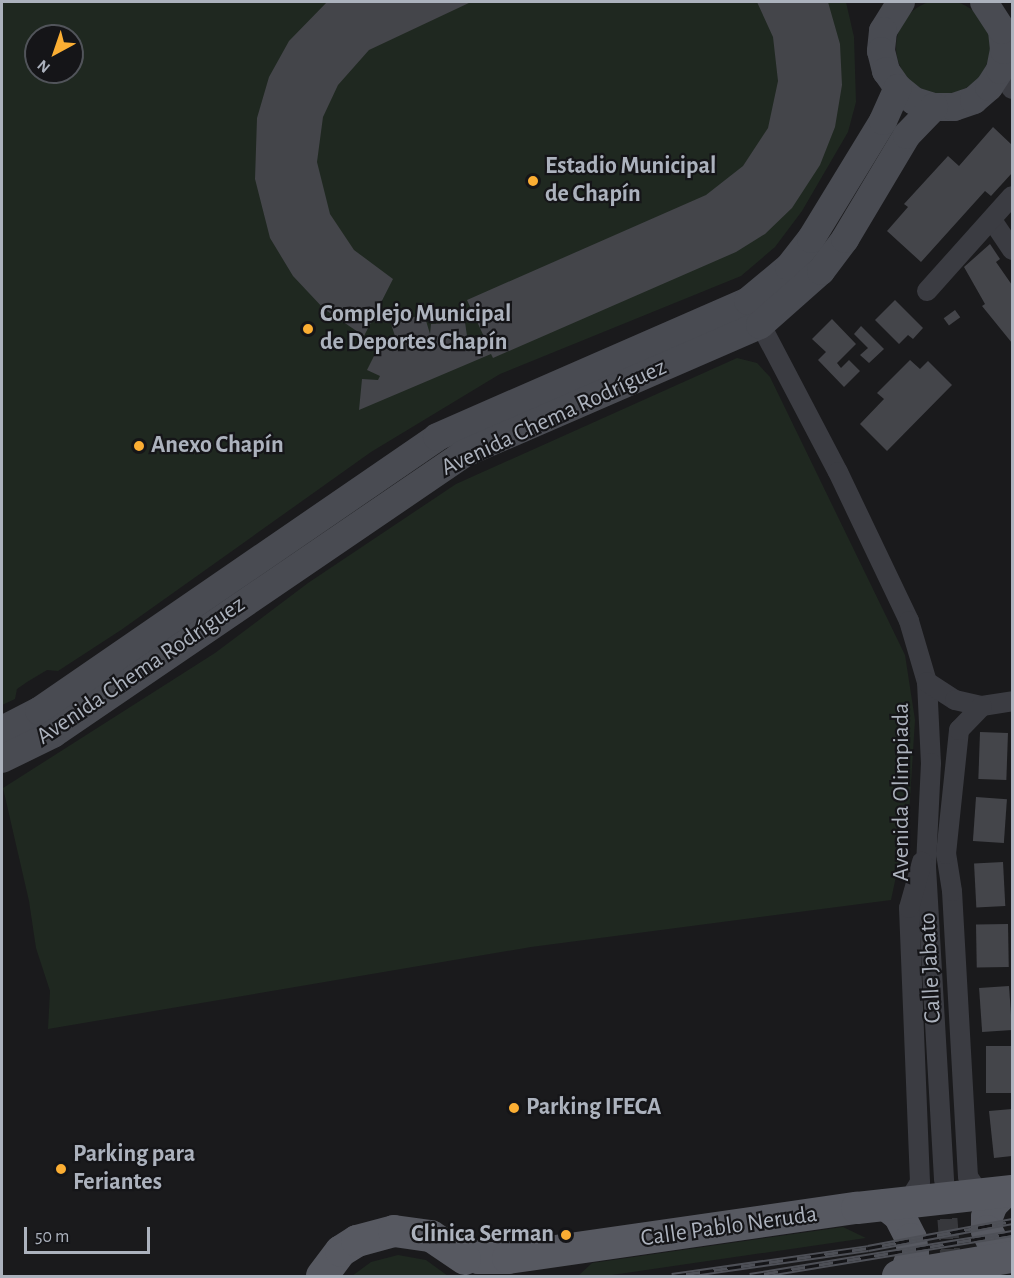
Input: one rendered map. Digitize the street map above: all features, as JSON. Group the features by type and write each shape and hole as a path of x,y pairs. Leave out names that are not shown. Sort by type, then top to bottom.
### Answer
{"main road":[{"path":"893,5 883,31 881,51 886,71 898,88 914,101 934,107 954,107 974,100 989,87 1006,79 1004,50 1007,21 984,2"},
{"name":"Avenida Chema Rodríguez","path":"2,730 39,711 437,437 754,313 811,239 883,121 898,88"},
{"name":"Avenida Chema Rodríguez","path":"2,759 53,734 463,454 754,313 821,272 845,239 907,135 934,107"},
{"path":"903,1276 999,1262 987,1231 989,1211 999,1193"},
{"name":"Calle Pablo Neruda","path":"320,1273 357,1241 379,1233 413,1231 478,1258 501,1258 897,1204 999,1193"},
{"path":"897,1204 899,1215 911,1239 913,1253 903,1276"},
{"path":"448,1245 470,1263 477,1276"}],"street":[{"path":"927,291 1012,196"},
{"path":"992,219 1012,250"},
{"name":"Avenida Olimpiada","path":"754,313 838,472 909,621 927,682 931,763 926,851 944,1180"},
{"path":"927,682 955,700 982,706 1012,701"},
{"name":"Calle Jabato","path":"982,706 959,730 946,854 952,891 968,1177 999,1193"},
{"path":"931,763 946,854"},
{"path":"897,1204 920,1182 909,908 926,851"}],"shaded area":[{"path":"943,0 961,4 976,14 986,29 990,47 986,65 976,80 961,90 943,94 925,90 910,80 900,65 896,47 900,29 910,14 925,4"},
{"name":"Complejo Municipal de Deportes Chapín","path":"2,2 846,2 854,37 856,102 848,132 802,211 775,247 741,276 500,374 371,452 121,630 58,671 47,670 27,682 17,689 15,699 2,705"},
{"path":"737,358 757,363 770,377 905,655 915,720 909,815 891,900 531,947 48,1029 50,991 36,948 29,901 3,788 215,653 308,583 456,484"},
{"path":"843,1227 866,1238 605,1276 578,1276 592,1263"},
{"path":"398,1255 426,1260 448,1276 352,1276 371,1262"}],"building":[{"path":"327,2 471,2 369,50 338,85 323,117 317,162 330,214 354,250 393,279 364,336 324,309 293,276 270,238 255,179 257,118 269,77 289,41"},
{"path":"757,2 828,2 840,44 842,85 835,127 820,165 792,208 765,234 736,252 493,358 491,354 359,410 362,379 378,380 380,376 367,370 382,340 398,345 391,324 424,314 430,334 431,324 465,322 468,343 473,346 486,341 467,300 706,195 743,166 768,128 778,81 773,37"},
{"path":"993,127 1012,145 1012,173 991,196 985,191 921,262 887,231 908,207 904,204 948,156 959,166"},
{"path":"990,244 1000,259 996,262 1012,285 1012,343 982,306 985,304 964,267"},
{"path":"895,300 923,328 913,339 908,335 899,344 875,320"},
{"path":"955,310 960,317 949,326 944,318"},
{"path":"832,319 856,344 837,363 841,368 849,360 860,371 844,387 818,360 826,352 812,339"},
{"path":"861,326 884,349 869,363 860,355 868,348 854,334"},
{"path":"910,360 920,369 928,361 952,385 887,451 860,424 884,399 877,393"},
{"path":"980,732 1008,733 1006,780 978,779"},
{"path":"976,797 1007,799 1004,843 973,841"},
{"path":"1003,862 1005,906 976,907 974,864"},
{"path":"1008,924 1009,967 977,968 976,925"},
{"path":"1009,986 1012,1030 982,1032 979,988"},
{"path":"986,1046 1012,1046 1012,1093 986,1093"},
{"path":"1012,1109 1012,1156 994,1158 989,1111"}],"tunnel":[{"path":"945,1189 952,1276"}],"railway":[{"path":"672,1276 868,1248 1012,1221"},
{"path":"750,1276 1012,1233"}],"place":[{"name":"Estadio Municipal de Chapín","path":"533,181"},
{"name":"Complejo Municipal de Deportes Chapín","path":"308,329"},
{"name":"Anexo Chapín","path":"139,446"},
{"name":"Parking IFECA","path":"514,1108"},
{"name":"Parking para Feriantes","path":"61,1169"},
{"name":"Clinica Serman","path":"566,1235"}]}
